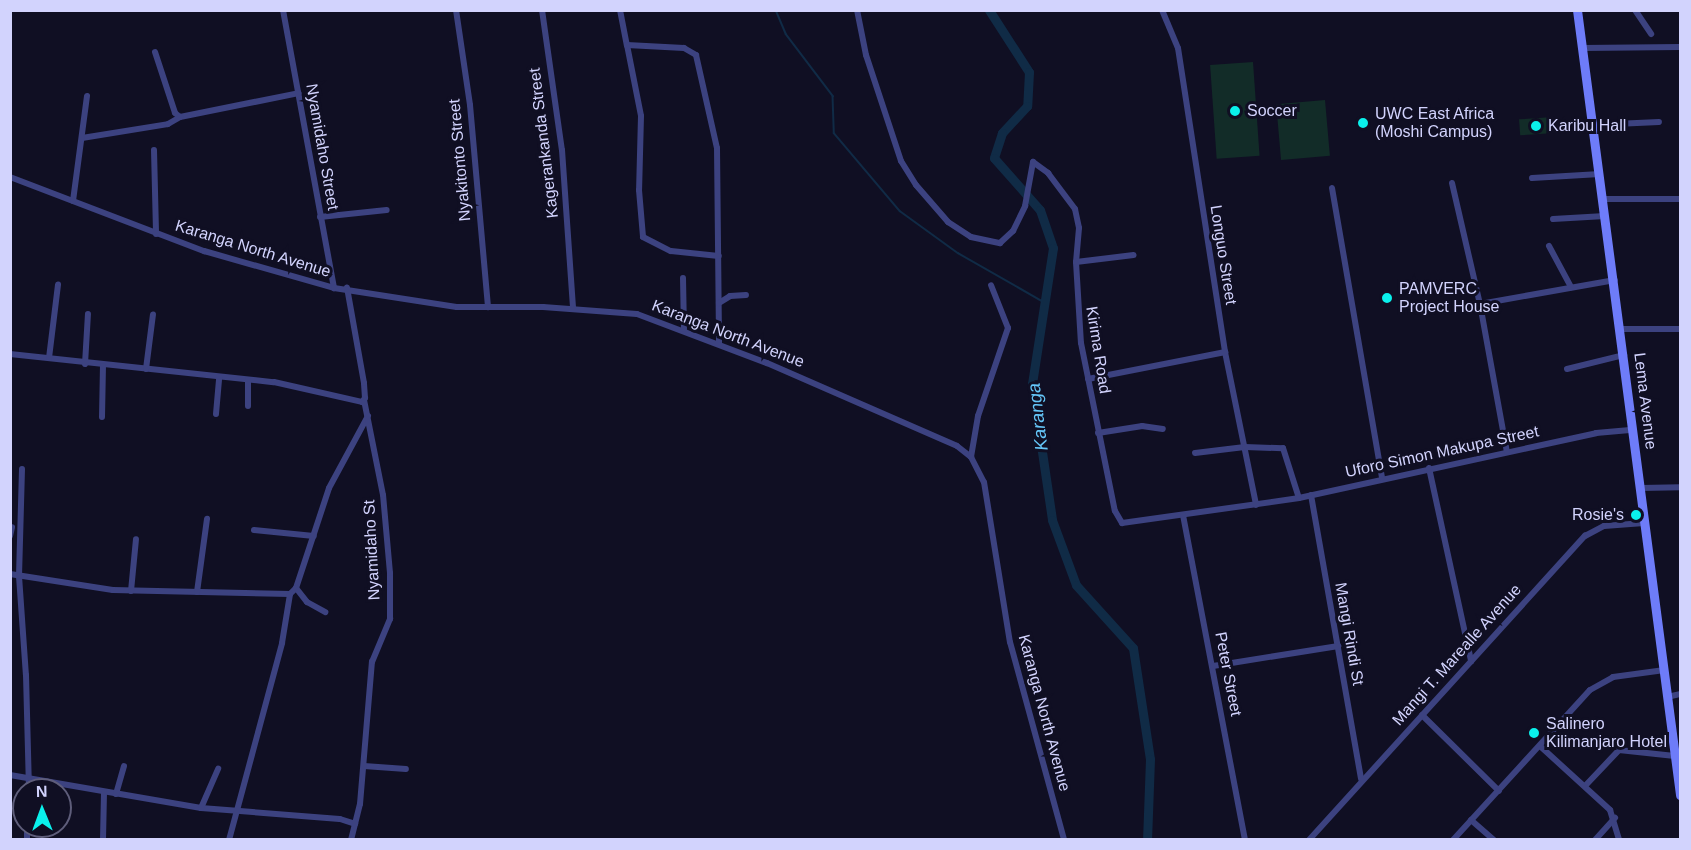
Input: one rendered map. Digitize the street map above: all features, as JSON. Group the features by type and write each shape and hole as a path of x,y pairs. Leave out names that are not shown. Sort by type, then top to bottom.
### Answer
{"main road":[{"name":"Lema Avenue","path":"1577,10 1615,280 1680,795"}],"street":[{"name":"Nyamidaho Street","path":"283,10 334,288"},
{"name":"Nyakitonto Street","path":"456,10 470,105 488,307"},
{"name":"Kagerankanda Street","path":"542,10 562,150 573,309"},
{"path":"620,10 641,116 639,190 644,237 666,249 719,256"},
{"name":"Kirima Road","path":"857,10 866,55 896,148 916,185 955,227 995,244 1013,231 1025,206 1029,167 1037,163 1075,209 1079,228 1076,262 1088,379 1119,521 1183,515"},
{"name":"Longuo Street","path":"1162,10 1178,48 1226,352 1256,505"},
{"path":"1635,10 1651,34"},
{"path":"627,45 684,48 696,55 717,148 719,344"},
{"path":"1582,48 1680,47"},
{"path":"155,52 175,113 180,117"},
{"path":"82,138 168,124 180,117 299,93"},
{"path":"73,201 87,96"},
{"path":"1593,125 1659,122"},
{"path":"154,150 156,234"},
{"path":"1532,178 1600,174"},
{"name":"Karanga North Avenue","path":"10,177 156,234 334,288 347,288 422,304 573,309 637,314 684,329 957,446 971,458 984,482 1010,642 1064,840"},
{"path":"1452,183 1480,304 1508,452"},
{"path":"1332,188 1382,478"},
{"path":"1604,199 1680,199"},
{"path":"320,217 387,210"},
{"path":"1553,219 1606,216"},
{"path":"1549,246 1571,287"},
{"path":"1076,262 1134,255"},
{"path":"683,278 684,329"},
{"path":"1480,304 1615,280"},
{"path":"49,358 58,285"},
{"path":"971,458 978,416 1008,328 991,285"},
{"name":"Nyamidaho St","path":"347,288 364,400 383,495 390,573 389,624 372,662 364,766 351,840"},
{"path":"719,303 730,296 746,295"},
{"path":"85,363 88,314"},
{"path":"146,369 153,314"},
{"path":"1621,329 1680,329"},
{"path":"1088,379 1226,352"},
{"path":"10,354 103,366 287,384 354,402 364,400"},
{"path":"1566,369 1624,356"},
{"path":"102,417 103,366"},
{"path":"216,414 219,377"},
{"path":"248,380 248,406"},
{"path":"229,840 282,643 290,594 296,588 341,462 368,416"},
{"path":"1098,433 1142,426 1162,429"},
{"name":"Uforo Simon Makupa Street","path":"1183,515 1299,498 1596,433 1634,430"},
{"path":"1195,453 1245,447 1275,446 1285,450 1299,498"},
{"path":"1429,468 1471,661"},
{"path":"10,775 29,778 19,576 22,469"},
{"path":"1641,488 1680,487"},
{"name":"Mangi Rindi St","path":"1311,495 1361,779"},
{"name":"Peter Street","path":"1183,515 1214,666 1245,840"},
{"path":"197,592 207,519"},
{"name":"Mangi T. Marealle Avenue","path":"1309,840 1361,779 1585,536 1604,526 1644,523"},
{"path":"10,536 12,528"},
{"path":"254,530 314,536"},
{"path":"131,591 136,539"},
{"path":"10,574 131,591 290,594"},
{"path":"296,588 307,602 325,612"},
{"path":"1214,666 1338,646"},
{"path":"1453,840 1579,701 1605,680 1665,670"},
{"path":"1667,697 1680,694"},
{"path":"1422,715 1499,791"},
{"path":"1540,746 1585,786 1615,818 1619,840"},
{"path":"1585,786 1619,750 1675,756"},
{"path":"116,794 124,766"},
{"path":"364,766 406,769"},
{"path":"201,808 218,769"},
{"path":"72,786 201,808 340,819 355,824"},
{"path":"103,840 104,792"},
{"path":"1596,840 1615,818"},
{"path":"1471,820 1494,840"}],"green space":[{"name":"Soccer","path":"1253,62 1260,156 1217,159 1210,65"},
{"path":"1325,100 1330,156 1281,160 1276,104"},
{"name":"Karibu Hall","path":"1553,117 1554,133 1520,135 1519,119"}],"waterway":[{"path":"776,10 786,34 833,96 834,133 900,211 958,253 1042,301"},
{"name":"Karanga","path":"989,10 1029,72 1027,106 1002,133 994,158 1040,210 1053,248 1032,384 1052,520 1076,585 1133,648 1150,759 1147,840"}],"place":[{"name":"Soccer","path":"1235,111"},
{"name":"UWC East Africa (Moshi Campus)","path":"1363,123"},
{"name":"Karibu Hall","path":"1536,126"},
{"name":"PAMVERC Project House","path":"1387,298"},
{"name":"Rosie's","path":"1636,515"},
{"name":"Salinero Kilimanjaro Hotel","path":"1534,733"}]}
